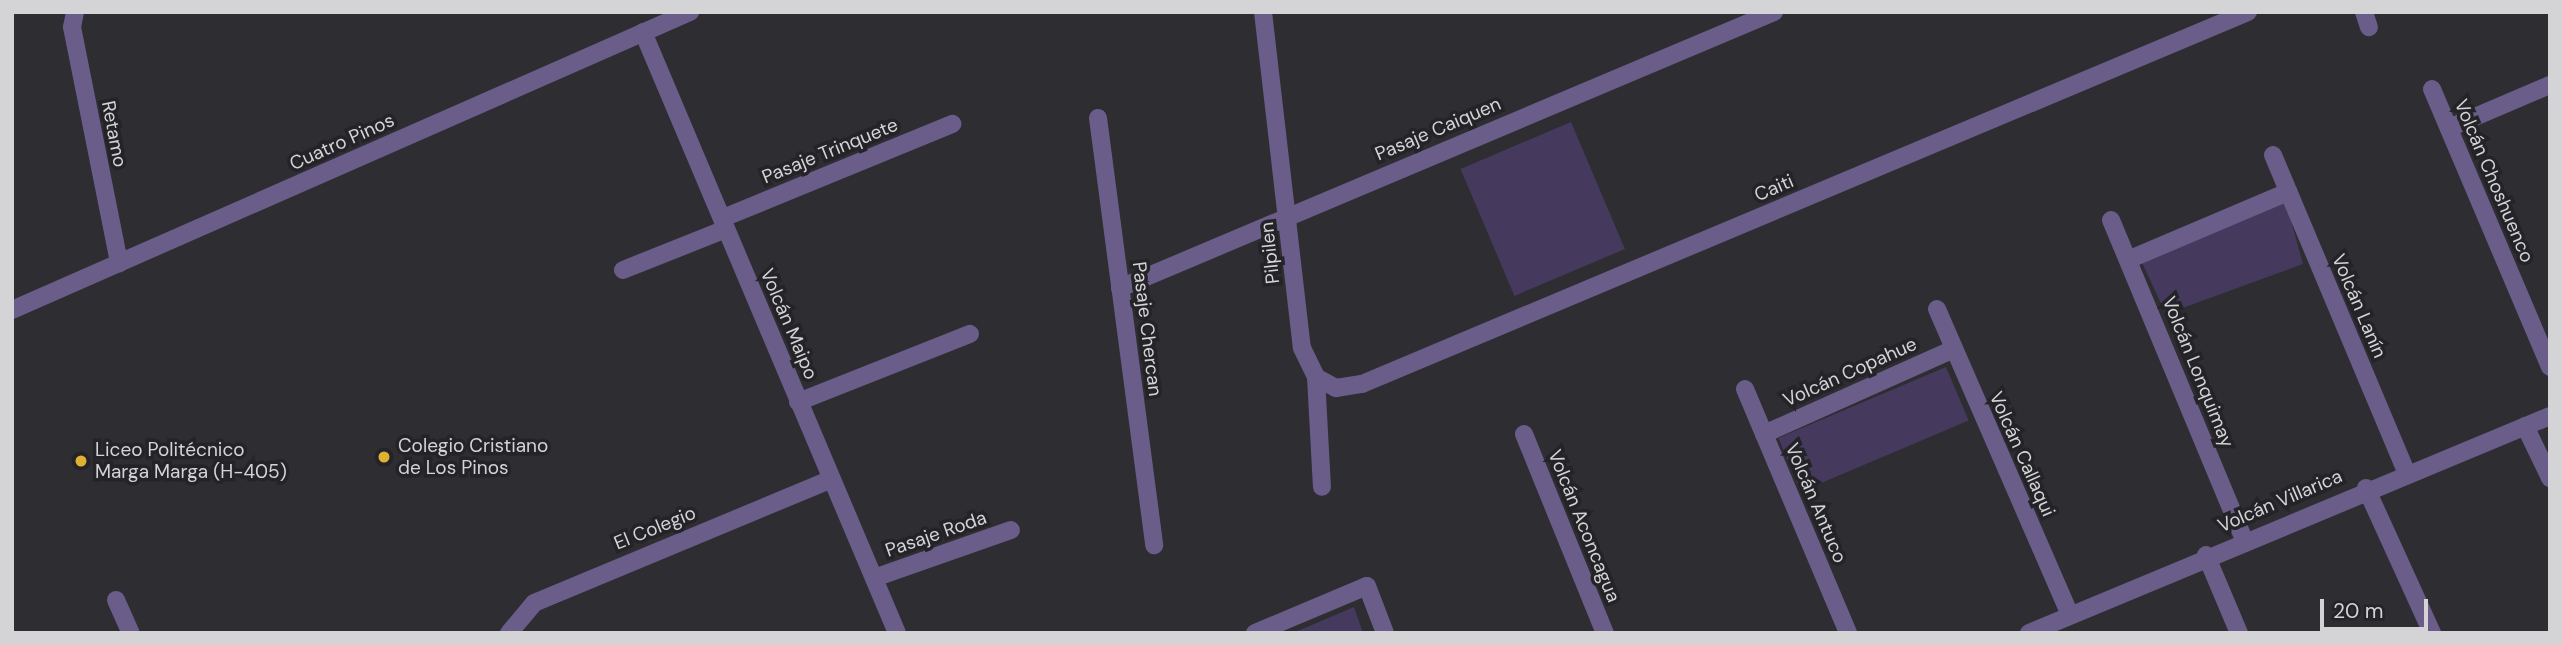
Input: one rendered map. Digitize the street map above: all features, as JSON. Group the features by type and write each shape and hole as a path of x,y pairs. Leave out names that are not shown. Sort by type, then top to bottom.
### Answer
{"street":[{"name":"Retamo","path":"75,12 72,27 119,263"},
{"name":"Cuatro Pinos","path":"12,310 690,12"},
{"name":"Pasaje Caiquen","path":"1120,288 1287,214 1774,12"},
{"name":"Caiti","path":"1316,377 1336,388 1362,383 2248,12"},
{"name":"Pilpilen","path":"1267,14 1302,348 1316,377 1322,487"},
{"name":"Volcán Maipo","path":"643,32 830,480 897,633"},
{"path":"2449,128 2550,85"},
{"name":"Volcán Choshuenco","path":"2432,89 2550,367"},
{"name":"Pasaje Chercan","path":"1098,118 1154,545"},
{"name":"Pasaje Trinquete","path":"623,270 952,124"},
{"name":"Volcán Lanín","path":"2273,155 2407,474"},
{"path":"2130,259 2288,192"},
{"name":"Volcán Lonquimay","path":"2111,220 2130,259 2244,540"},
{"name":"Volcán Callaqui","path":"1937,309 2070,615"},
{"path":"798,402 970,334"},
{"name":"Volcán Copahue","path":"1764,434 1954,349"},
{"name":"Volcán Antuco","path":"1745,389 1848,633"},
{"name":"Volcán Villarica","path":"2031,633 2366,488 2550,416"},
{"path":"2525,426 2550,478"},
{"name":"Volcán Aconcagua","path":"1524,434 1605,633"},
{"name":"El Colegio","path":"511,632 534,603 830,480"},
{"path":"2366,488 2432,633"},
{"name":"Pasaje Roda","path":"874,578 1011,530"},
{"path":"2206,555 2239,633"},
{"path":"1255,633 1367,586 1385,633"},
{"path":"116,600 131,633"}],"shaded area":[{"path":"1571,122 1625,249 1514,296 1461,169"},
{"path":"2284,195 2303,264 2166,314 2138,254"},
{"path":"1946,367 1969,420 1801,492 1778,438"},
{"path":"1354,607 1363,633 1293,633"}],"place":[{"name":"Colegio Cristiano de Los Pinos","path":"384,457"},
{"name":"Liceo Politécnico Marga Marga (H-405)","path":"81,461"}]}
